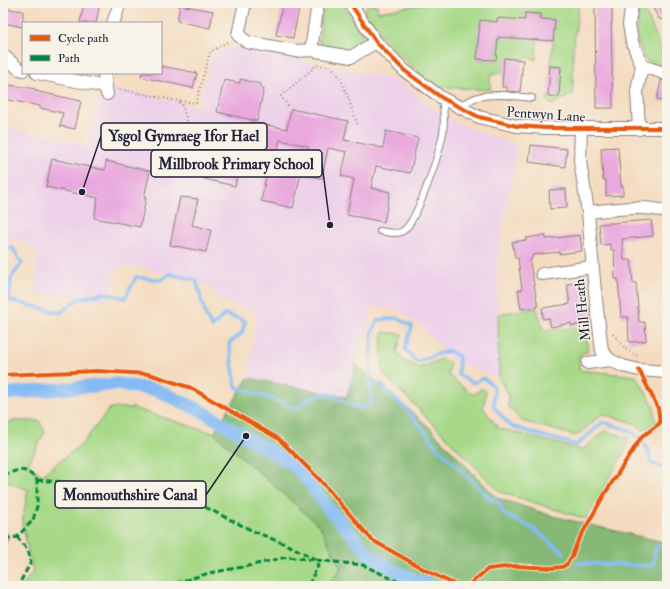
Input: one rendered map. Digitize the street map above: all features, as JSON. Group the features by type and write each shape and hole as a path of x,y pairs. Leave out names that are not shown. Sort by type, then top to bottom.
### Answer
{"street":[{"path":"113,22 120,3"},
{"path":"245,3 238,35 247,42 296,51 311,50 351,57 376,42"},
{"path":"311,50 318,3"},
{"name":"Pentwyn Lane","path":"353,3 376,42 405,71 442,98 479,117 517,126 639,129 667,128"},
{"path":"632,3 629,24 632,42 642,66 637,91 639,129"},
{"path":"4,56 19,69 22,70"},
{"path":"642,66 667,74"},
{"path":"42,74 106,90 104,74"},
{"name":"Mill Heath","path":"581,128 580,161 588,212 592,267 602,351 610,360"},
{"path":"588,212 644,208 667,212"},
{"name":"Mill Heath","path":"542,274 592,267"},
{"path":"588,363 610,360 639,370 667,372"}],"lane":[{"path":"458,106 478,97 503,94 532,98"},
{"path":"380,231 390,233 402,232 407,228 415,215 425,190 442,137 444,110 442,98"}],"path":[{"path":"106,90 196,103 210,52 238,35"},
{"path":"324,66 325,52"},
{"path":"288,106 281,96 317,65 332,67 341,79 358,124"},
{"path":"179,101 182,105 198,157"},
{"path":"610,327 613,334 625,348 643,360"}],"shaded area":[{"path":"238,45 332,67 372,74 400,82 429,105 457,123 517,146 497,267 499,378 452,360 421,325 393,308 373,306 347,397 248,378 257,311 218,300 211,286 147,269 118,266 107,301 35,293 37,251 19,240 3,242 3,127 88,145 102,86 179,101 199,107 211,55"}],"green space":[{"path":"326,3 343,3 362,33 363,40 347,52 322,46 319,42 322,8"},
{"path":"430,3 579,3 573,49 573,94 552,105 548,102 548,96 559,97 561,67 551,66 555,20 540,19 541,14 525,13 525,21 497,19 497,22 480,21 477,59 496,60 498,37 537,36 536,60 527,57 522,60 508,59 503,73 490,75 490,90 442,87 426,79 396,52 365,12 366,6 377,5 378,12"},
{"path":"640,8 652,26 667,68 651,64 645,59 637,40 637,22"},
{"path":"537,308 544,331 584,327 588,345 587,352 579,355 579,370 636,376 654,406 656,425 642,430 637,424 602,414 576,436 522,421 508,406 508,394 499,378 498,314"},
{"path":"383,332 402,334 397,352 404,361 420,368 441,359 450,363 448,375 473,395 482,388 486,392 483,408 498,428 582,450 605,431 629,438 625,450 586,519 500,492 383,373 381,353"},
{"path":"356,364 430,428 497,498 553,516 667,543 667,586 328,586 341,568 320,526 214,433 248,378 347,397"},
{"path":"110,408 133,408 214,433 320,526 341,568 328,586 23,586 33,571 22,523 28,490 3,480 3,424 14,421 39,421 45,432 28,464 42,475 82,444"}],"building":[{"path":"84,3 100,3 96,22 80,22"},
{"path":"283,3 300,3 293,38 276,35"},
{"path":"595,3 612,3 613,108 596,108"},
{"path":"650,3 667,3 667,16 660,20"},
{"path":"180,5 213,11 210,28 177,21"},
{"path":"3,8 23,11 22,27 3,23"},
{"path":"525,13 541,14 540,19 555,20 553,41 498,37 496,60 477,59 480,20 497,22 497,18 525,20"},
{"path":"504,58 523,60 520,92 507,91 507,87 502,87"},
{"path":"162,66 197,73 193,88 141,77 142,74 162,74"},
{"path":"550,66 561,67 559,97 548,96"},
{"path":"240,79 261,84 261,88 264,88 257,121 217,112 224,80 240,83"},
{"path":"661,80 667,81 667,102 657,100"},
{"path":"3,84 36,89 35,91 81,101 75,129 60,126 63,113 40,108 40,106 3,99"},
{"path":"291,109 348,121 344,140 383,148 386,131 418,138 410,173 376,166 371,188 390,192 384,222 347,215 354,179 341,176 347,152 328,148 322,178 302,174 308,146 280,140 276,160 244,153 251,122 287,129"},
{"path":"212,141 243,147 235,186 204,179"},
{"path":"531,145 567,149 565,167 529,162"},
{"path":"618,147 623,195 606,196 606,180 603,180 601,148"},
{"path":"52,159 105,170 106,161 150,171 140,227 94,218 98,198 46,187"},
{"path":"269,162 302,169 293,208 261,201"},
{"path":"566,189 567,208 550,209 549,190"},
{"path":"180,197 198,199 192,225 211,230 206,252 170,245"},
{"path":"651,220 653,236 622,239 624,260 631,260 633,283 636,283 639,322 645,322 646,341 629,342 628,317 621,317 618,279 615,279 614,250 611,250 610,244 601,245 599,224"},
{"path":"545,235 546,239 580,235 582,251 533,255 530,262 538,307 521,309 518,290 522,290 518,258 515,258 512,242"},
{"path":"583,282 586,308 589,307 591,321 571,326 571,323 551,327 549,318 543,319 542,308 570,304 567,284"}],"waterway":[{"path":"3,251 12,247 22,263 11,278 9,300 60,313 78,299 104,293 125,298 136,277 160,280 170,274 196,280 206,316 212,327 225,314 245,321 242,333 229,343 236,387 284,403 295,409 308,399 326,393 361,409 372,403 370,385 381,384 412,416 439,449 489,498 500,503 503,514 532,528 564,553"},
{"path":"370,385 372,332 378,320 397,318 412,326 405,349 417,362 449,351 459,356 458,374 473,383 483,378 494,386 494,407 510,426 577,445 603,422 628,430 635,434 645,444 651,463 667,469"},
{"path":"3,394 117,384 156,390 200,410 294,465 326,506 371,556 395,571 432,586"},
{"path":"577,563 653,566 656,547 667,542"}],"marked path":[{"path":"3,475 22,470 29,473 37,480 37,506 33,520 17,537 4,539"},
{"path":"37,480 89,484 164,495 197,503 253,531 292,547 315,559 318,566 308,586"},
{"path":"17,537 28,550 31,562 18,586"},
{"path":"167,586 209,573 287,557 363,565 407,586"}],"cycle path":[{"path":"350,3 376,42 405,71 442,98 479,117 517,126 545,128 667,128"},
{"path":"467,586 488,569 514,566 552,568 562,567 567,564 604,495 640,439 660,423 658,408 639,370"},
{"path":"3,375 97,371 149,374 191,388 279,439 320,480 372,540 425,570 458,586"}],"place":[{"name":"Ysgol Gymraeg Ifor Hael","path":"82,192"},
{"name":"Millbrook Primary School","path":"330,225"},
{"name":"Monmouthshire Canal","path":"246,436"}]}
